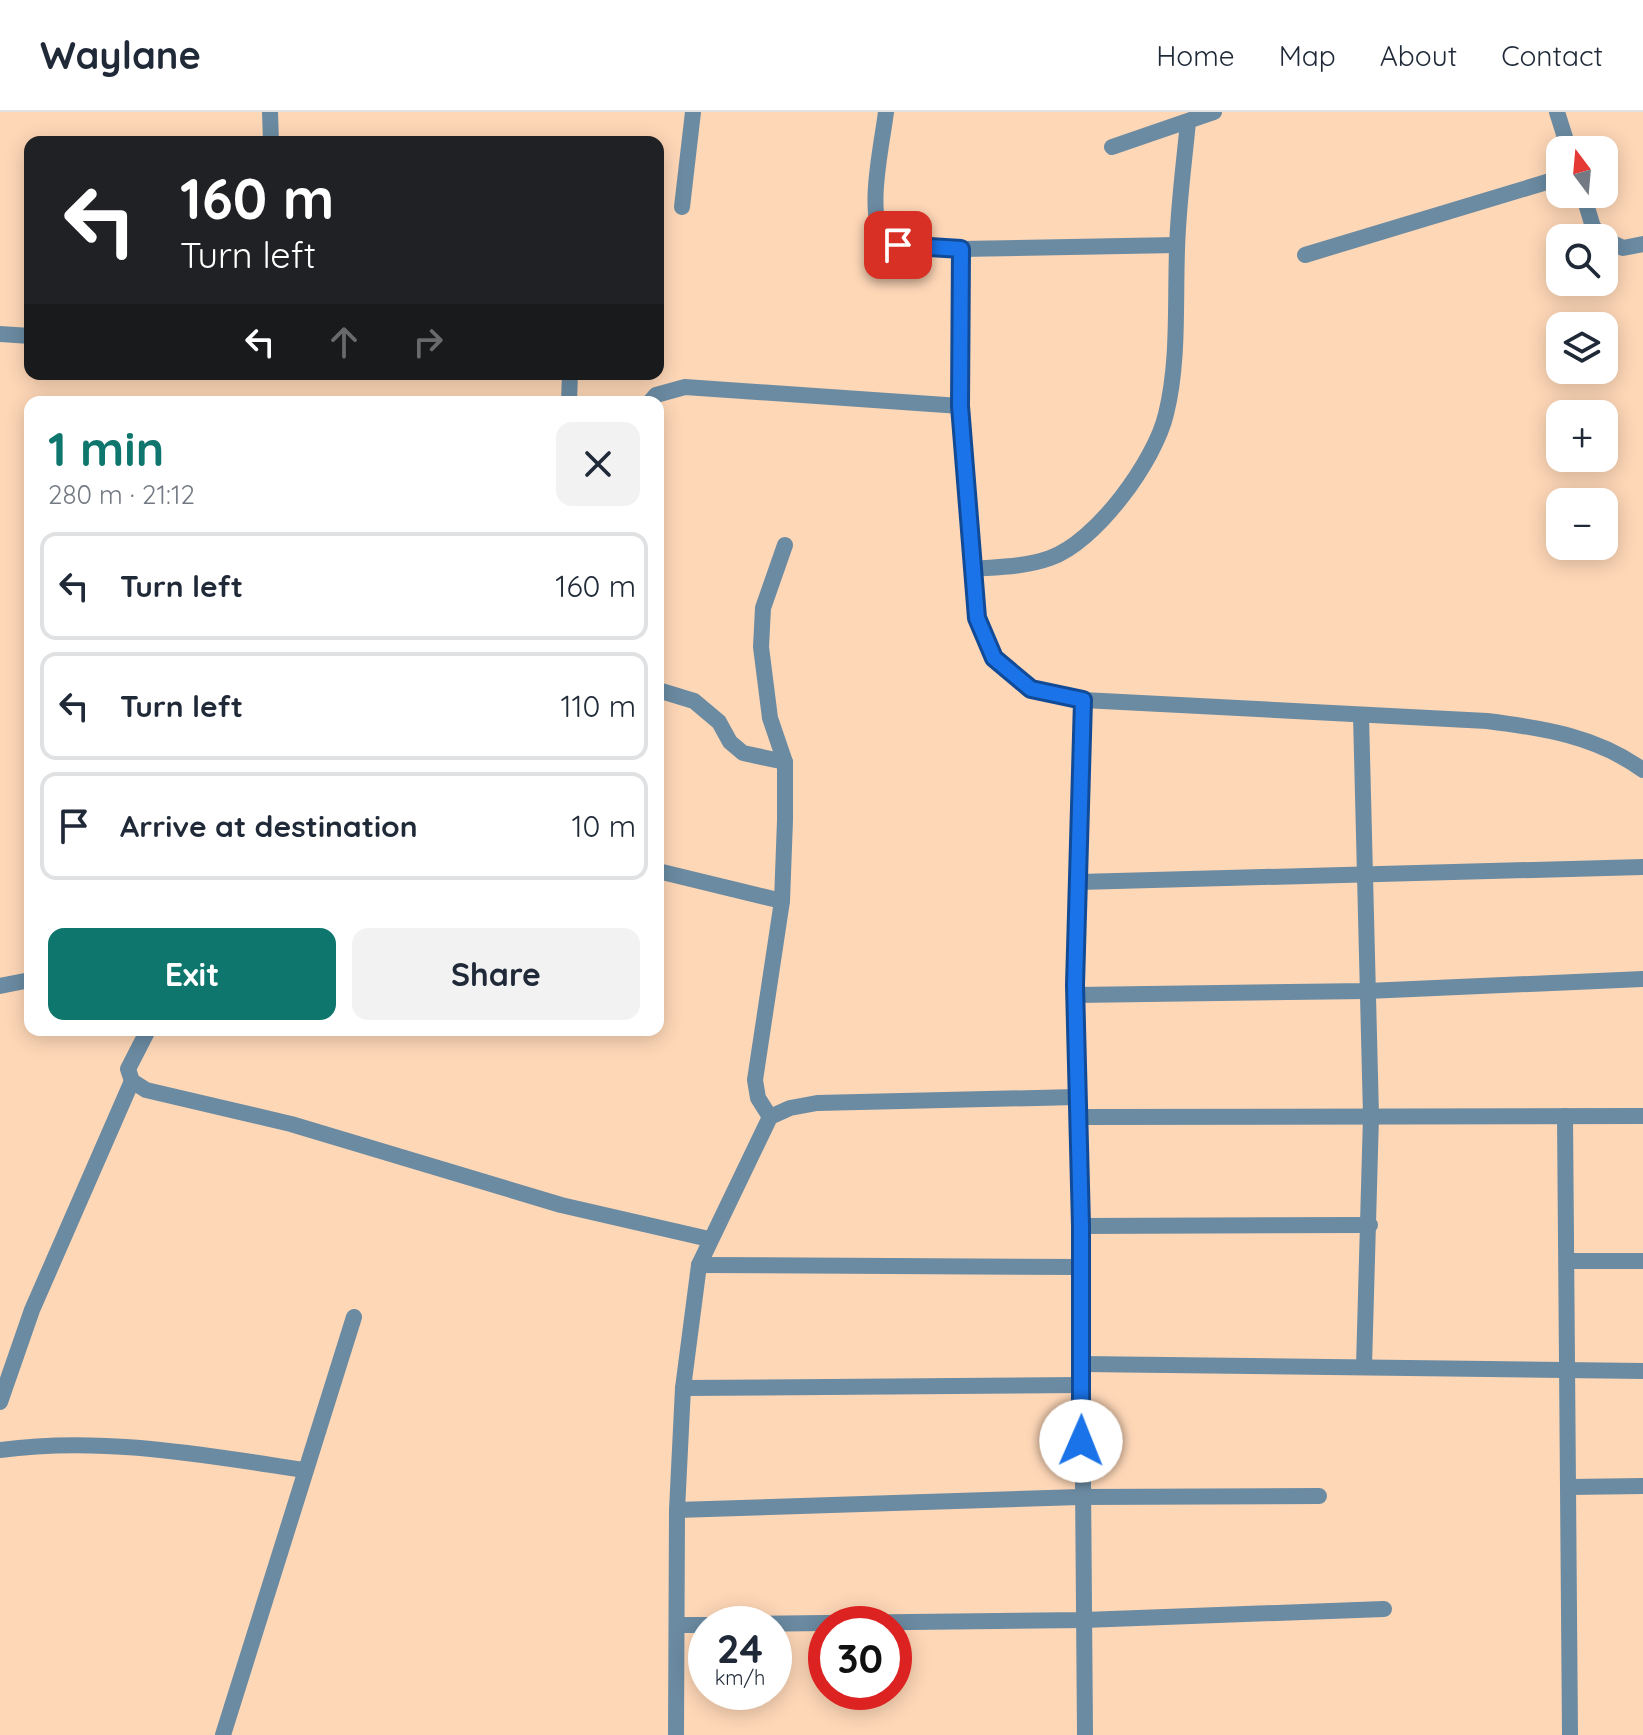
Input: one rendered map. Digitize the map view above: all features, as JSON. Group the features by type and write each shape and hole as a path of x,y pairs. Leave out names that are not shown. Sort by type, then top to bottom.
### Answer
{"street":[{"path":"270,112 271,136"},
{"path":"682,207 693,112"},
{"path":"886,112 875,212 877,231 885,241 898,245 961,249 1177,245"},
{"path":"1112,147 1214,112"},
{"path":"1557,112 1565,136"},
{"path":"972,569 1023,565 1053,557 1088,535 1149,457 1166,416 1173,363 1177,245 1188,122"},
{"path":"1305,255 1546,182"},
{"path":"1618,246 1623,248 1643,244"},
{"path":"961,249 960,406 977,618 994,658 1031,689 1083,700 1487,721 1553,730 1615,749 1643,770"},
{"path":"0,334 24,336"},
{"path":"655,396 685,387 960,406"},
{"path":"770,1117 758,1098 755,1080 782,901 785,762 770,718 761,647 763,608 785,545"},
{"path":"664,692 694,701 719,722 730,742 743,753 785,762"},
{"path":"1083,700 1076,995 1085,1735"},
{"path":"1361,715 1371,1116 1364,1366"},
{"path":"1079,882 1643,867"},
{"path":"664,872 782,901"},
{"path":"1076,995 1367,991 1643,979"},
{"path":"0,986 24,981"},
{"path":"145,1036 128,1069 132,1081 146,1090 291,1124 561,1205 709,1239"},
{"path":"0,1402 32,1310 132,1081"},
{"path":"676,1735 679,1625 677,1510 683,1388 699,1265 770,1117 790,1108 817,1103 1077,1097"},
{"path":"1565,1116 1570,1735"},
{"path":"1077,1117 1643,1116"},
{"path":"1081,1226 1370,1225"},
{"path":"1567,1261 1643,1261"},
{"path":"699,1265 1081,1267"},
{"path":"223,1735 354,1317"},
{"path":"1082,1364 1643,1371"},
{"path":"683,1388 1082,1385"},
{"path":"0,1450 38,1444 161,1448 304,1470"},
{"path":"1569,1487 1643,1486"},
{"path":"677,1510 1080,1497 1319,1496"},
{"path":"792,1623 1084,1620 1384,1609"},
{"path":"679,1625 688,1625"}],"route":[{"path":"898,245 961,249 958,316 960,406 977,618 994,658 1031,689 1083,700 1075,985 1081,1226 1081,1441"}]}
